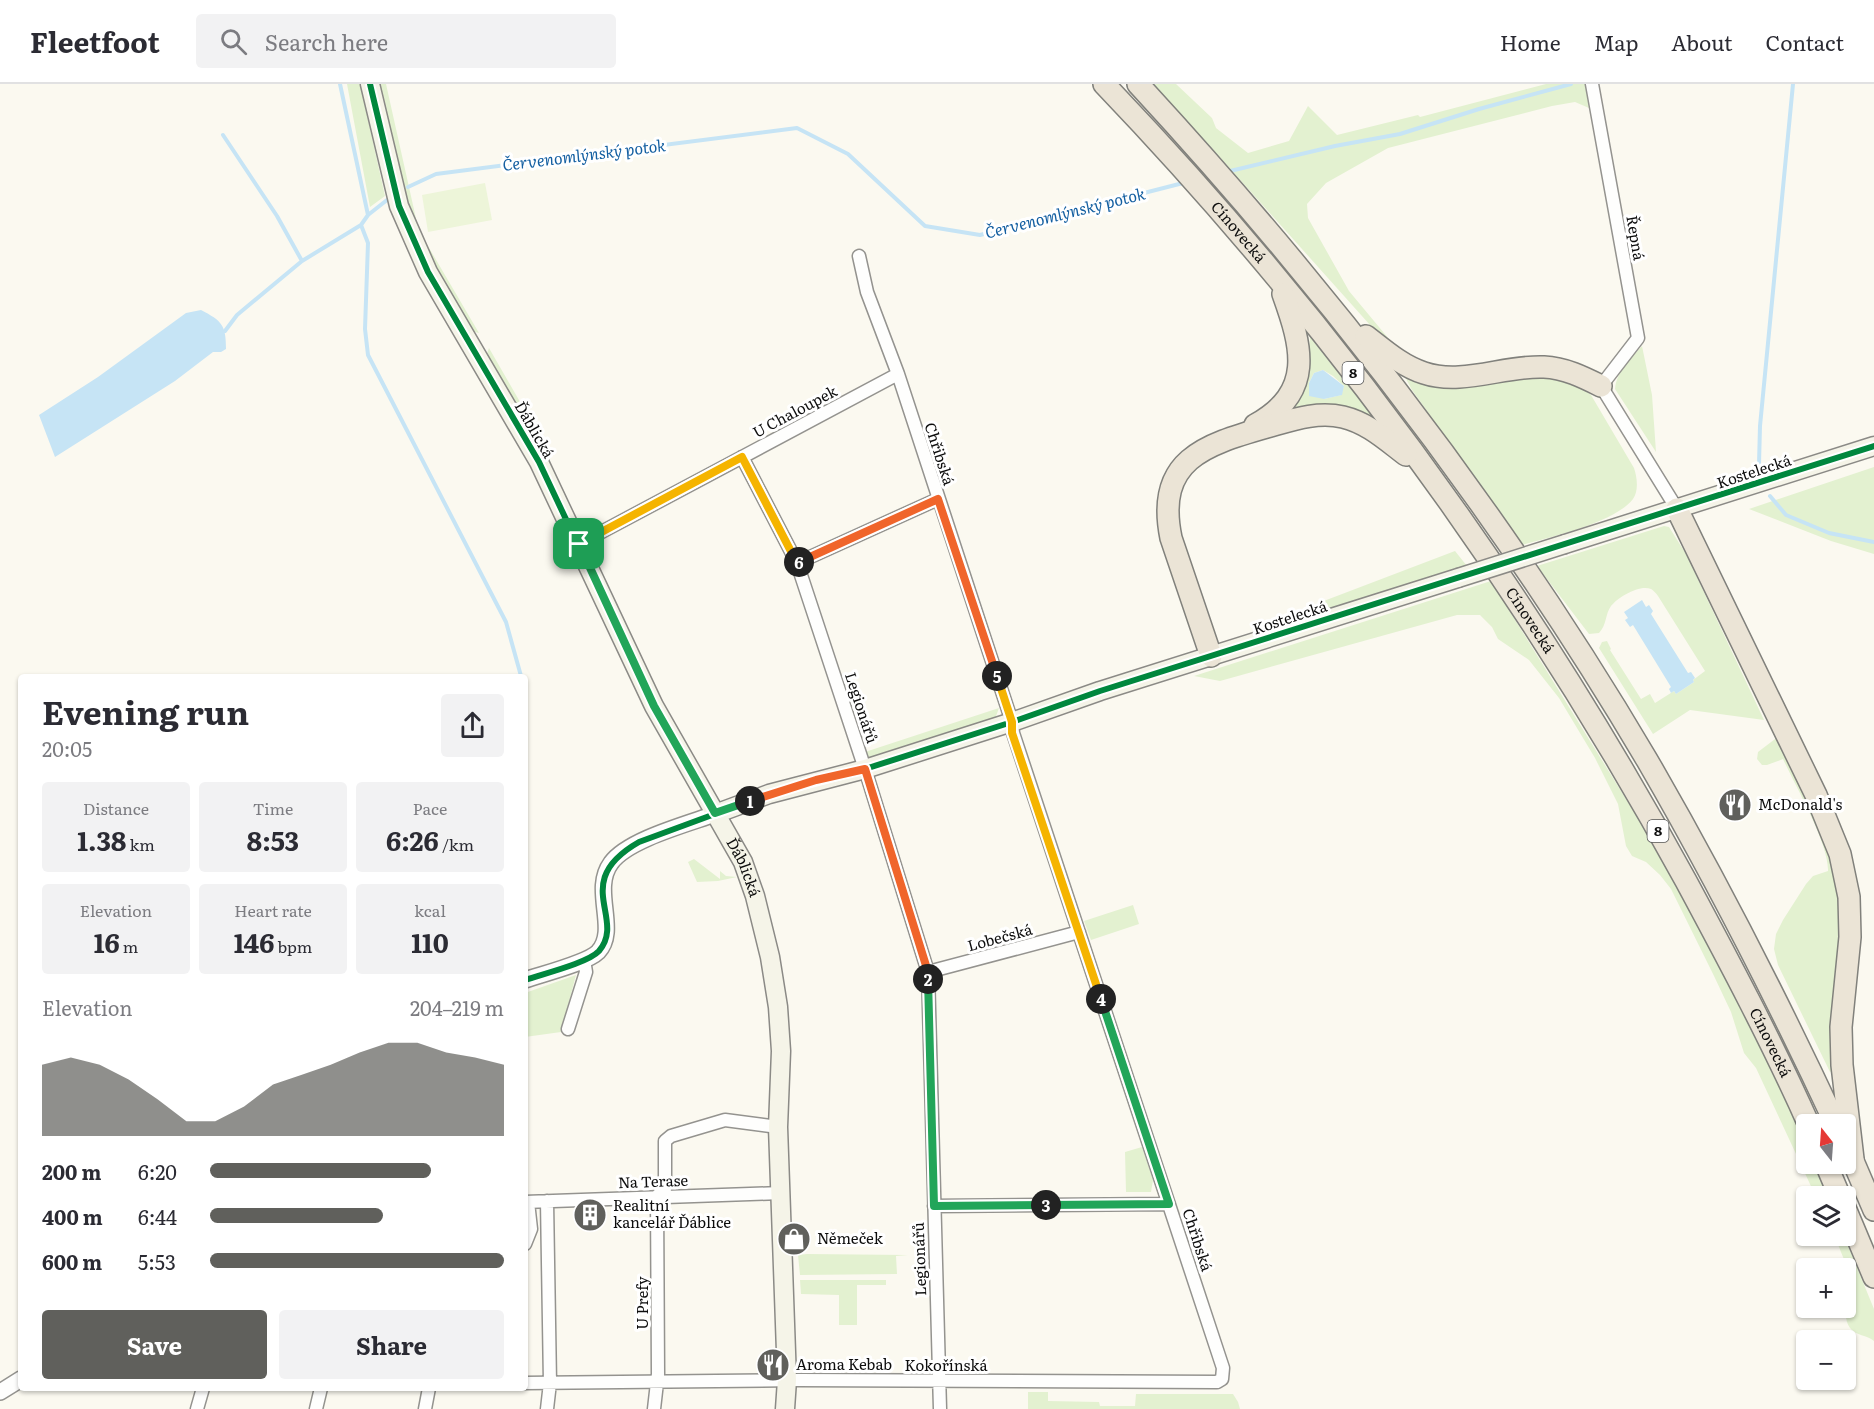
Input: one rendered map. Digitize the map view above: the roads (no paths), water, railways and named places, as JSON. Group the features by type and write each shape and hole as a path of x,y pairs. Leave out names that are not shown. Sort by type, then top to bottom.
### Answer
{"highway":[{"name":"Cínovecká","path":"1104,84 1180,166 1277,278 1360,381 1426,470 1538,634 1624,772 1750,1001 1804,1114"},
{"name":"Cínovecká","path":"1138,84 1228,182 1339,314 1497,528 1560,621 1614,706 1717,884 1783,1012 1831,1114"},
{"path":"1236,436 1278,409 1288,396 1297,376 1300,350 1297,332 1277,278"},
{"path":"1339,314 1403,364 1425,374 1445,377 1524,367 1546,367 1566,370 1601,386"},
{"path":"1211,656 1167,521 1167,504 1177,474 1199,451 1213,443 1309,416 1344,417 1372,429 1426,470"},
{"path":"1677,509 1816,795 1840,854 1849,897 1850,937 1841,1027 1846,1114"},
{"path":"1856,1168 1874,1210"},
{"path":"1856,1235 1874,1277"}],"main road":[{"name":"Ďáblická","path":"370,84 393,186 411,237 428,272 539,462 654,706 743,862 755,896 770,957 778,1007 781,1051 778,1127 787,1380 785,1409"},
{"name":"Kostelecká","path":"715,813 769,794 865,769 1100,691 1874,446"}],"street":[{"name":"Řepná","path":"1593,84 1638,338 1601,386"},
{"name":"Chřibská","path":"859,256 867,292 898,374 1012,722 1012,733 1224,1368 1222,1379"},
{"name":"U Chaloupek","path":"579,544 898,374"},
{"path":"1601,386 1677,509"},
{"name":"Legionářů","path":"742,457 797,563 865,769 928,972 940,1409"},
{"path":"797,563 938,499"},
{"path":"528,979 584,960 598,952 605,941 607,927 602,889 604,877 611,863 622,852 639,842 715,813"},
{"name":"Lobečská","path":"928,972 1079,932"},
{"path":"568,1029 586,972 584,960"},
{"name":"U Prefy","path":"654,1409 658,1374 657,1196 665,1189 665,1141 670,1136 725,1120 778,1127"},
{"name":"Na Terase","path":"528,1202 781,1193"},
{"path":"547,1201 550,1383 547,1409"},
{"path":"934,1206 1169,1204"},
{"path":"528,1213 531,1229 528,1236"},
{"name":"Kokořínská","path":"528,1383 787,1380 1217,1382 1222,1379"},
{"path":"0,1392 18,1381"},
{"path":"197,1409 202,1391"},
{"path":"316,1409 320,1391"},
{"path":"424,1409 428,1391"}],"water":[{"path":"201,310 214,317 224,329 226,349 213,352 175,381 55,457 39,415 98,377 186,313"},
{"path":"1323,370 1344,386 1342,395 1324,399 1309,396 1309,383 1314,373"},
{"path":"1642,600 1646,607 1649,605 1653,611 1651,614 1688,673 1691,672 1695,678 1694,682 1676,694 1674,691 1671,693 1669,689 1671,687 1633,625 1630,627 1625,620 1628,618 1624,612"}],"waterway":[{"path":"340,84 368,215"},
{"name":"Červenomlýnský potok","path":"1226,172 1335,146 1400,134 1479,109 1571,84"},
{"path":"1759,464 1760,426 1793,84"},
{"name":"Červenomlýnský potok","path":"408,187 436,174 797,128 848,154 925,226 980,235 1187,182"},
{"path":"223,135 277,216 302,261"},
{"name":"Červenomlýnský potok","path":"225,331 237,315 302,261 361,225 368,215 387,200"},
{"path":"361,225 368,243 365,329 368,355 506,622 520,674"},
{"path":"1770,496 1786,515 1829,533 1874,542"}],"place":[{"name":"McDonald's","path":"1735,805"},
{"name":"Realitní kancelář Ďáblice","path":"590,1215"},
{"name":"Němeček","path":"794,1239"},
{"name":"Aroma Kebab","path":"773,1365"}]}
